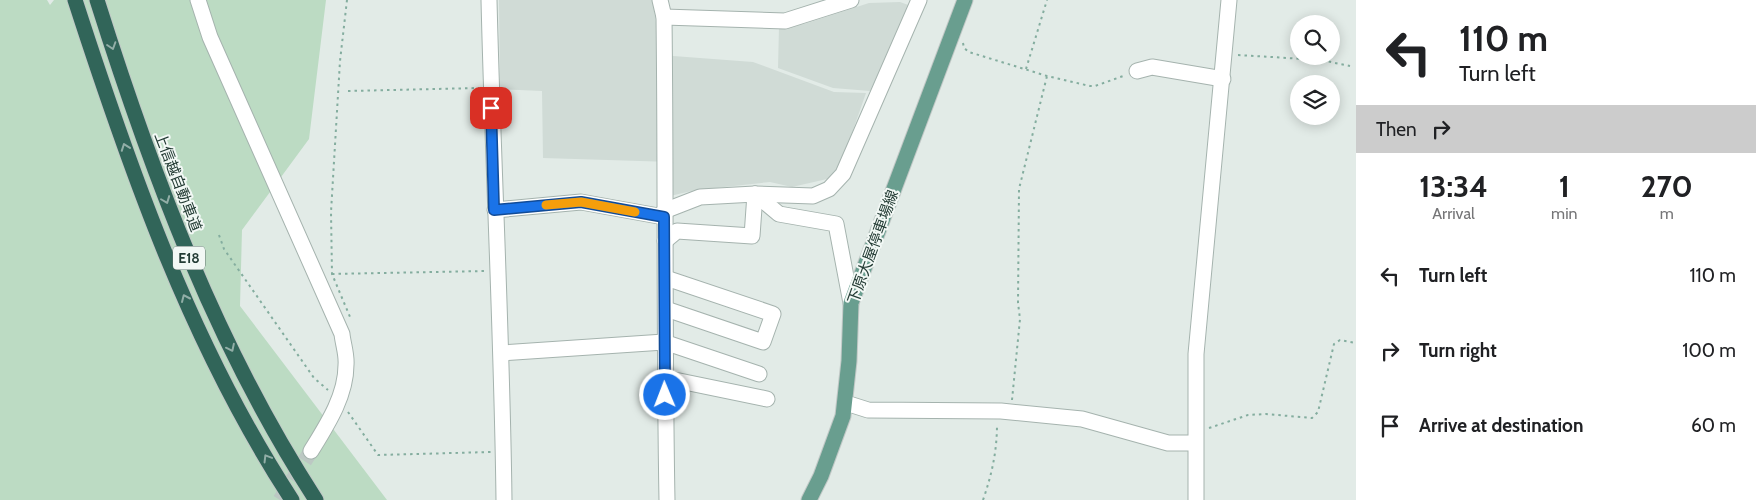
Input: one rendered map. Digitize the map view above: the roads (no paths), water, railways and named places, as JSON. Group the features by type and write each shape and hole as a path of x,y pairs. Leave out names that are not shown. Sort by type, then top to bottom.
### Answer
{"highway":[{"name":"E18","path":"75,0 122,142 170,265 254,437 292,500"},
{"name":"上信越自動車道","path":"97,0 144,142 188,256 242,370 272,426 316,500"}],"main road":[{"name":"下原大屋停車場線","path":"809,500 838,432 846,403 851,303 965,0"}],"street":[{"path":"198,0 210,37 342,334 346,365 339,399 327,424 311,450"},
{"path":"489,0 494,210 502,353 504,500"},
{"path":"660,0 664,17 666,150 664,214 666,309 664,342 667,500"},
{"path":"664,17 785,21 851,0"},
{"path":"494,210 581,202 664,214 700,197 755,194 813,196 829,189 843,174 919,0"},
{"path":"1196,500 1196,354 1229,0"},
{"path":"1137,72 1152,66 1223,79"},
{"path":"665,241 677,232 752,236 755,194"},
{"path":"755,194 779,214 836,224 851,303"},
{"path":"666,278 773,314 762,342 666,309"},
{"path":"502,353 664,342 758,374"},
{"path":"665,378 766,400"},
{"path":"846,403 868,410 1004,412 1082,419 1168,443 1195,438"}],"tunnel":[{"path":"280,500 311,451"}]}
